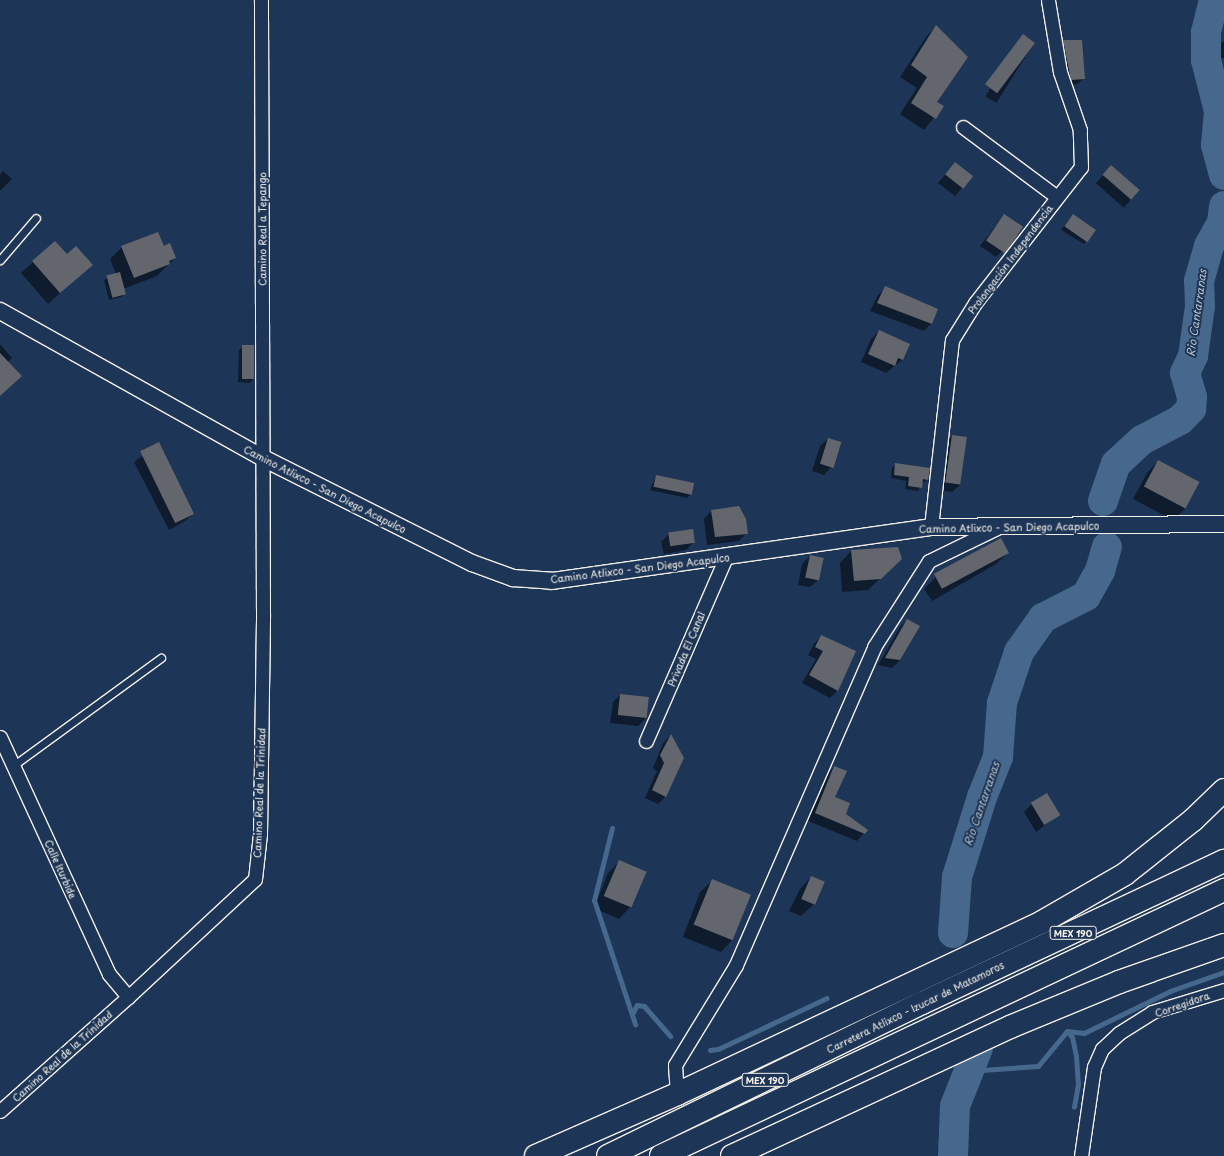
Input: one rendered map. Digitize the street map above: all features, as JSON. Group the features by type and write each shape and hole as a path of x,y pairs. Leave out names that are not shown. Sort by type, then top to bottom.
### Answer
{"highway":[{"path":"536,1156 677,1094 1042,922 1125,874 1193,820 1224,790"},
{"name":"Carretera Atlixco - Izucar de Matamoros","path":"608,1156 922,1003 1224,861"},
{"name":"MEX 190","path":"661,1156 931,1027 1224,890"},
{"path":"732,1156 1024,1022 1119,982 1224,945"}],"street":[{"name":"Camino Real a Tepango","path":"261,0 263,458"},
{"name":"Prolongación Independencia","path":"931,527 952,340 975,303 1081,167 1080,130 1060,72 1048,0"},
{"path":"963,127 1057,197"},
{"name":"Camino Atlixco - San Diego Acapulco","path":"0,311 263,458 466,560 513,578 552,581 931,527 1224,524"},
{"name":"Camino Real de la Trinidad","path":"0,1111 128,997 255,879 260,834 263,458"},
{"path":"677,1094 675,1065 736,966 874,647 929,561 1001,526"},
{"name":"Privada El Canal","path":"646,741 726,557"},
{"name":"Calle Iturbide","path":"0,737 109,974 128,997"},
{"name":"Corregidora","path":"1081,1156 1094,1067 1102,1049 1119,1034 1152,1012 1224,990"}],"lane":[{"path":"0,260 36,218"},
{"path":"14,765 161,658"}],"building":[{"path":"936,25 968,57 937,102 944,106 936,119 911,103 927,77 911,65"},
{"path":"1023,34 1035,43 997,93 985,84"},
{"path":"1063,40 1082,40 1085,79 1071,80"},
{"path":"955,162 973,176 963,189 945,175"},
{"path":"1111,165 1140,190 1131,200 1102,175"},
{"path":"1004,214 1023,227 1005,253 986,241"},
{"path":"1073,214 1096,230 1087,242 1064,226"},
{"path":"158,232 164,246 170,243 176,258 169,261 170,264 134,278 121,246"},
{"path":"55,241 67,254 76,246 93,265 60,293 32,261"},
{"path":"120,272 126,294 112,298 106,276"},
{"path":"885,286 938,309 932,324 877,303"},
{"path":"879,330 910,344 903,360 898,358 895,366 868,354"},
{"path":"242,345 254,345 254,379 242,379"},
{"path":"0,353 22,376 0,396"},
{"path":"952,435 967,437 960,485 945,483"},
{"path":"828,438 841,442 833,468 820,464"},
{"path":"159,442 194,514 175,523 140,451"},
{"path":"1158,460 1199,482 1185,509 1144,486"},
{"path":"895,463 930,468 928,480 923,479 922,488 908,486 909,477 894,475"},
{"path":"656,475 694,483 692,495 654,487"},
{"path":"739,506 746,519 748,534 715,537 711,510"},
{"path":"693,529 695,543 670,546 668,532"},
{"path":"1001,538 1009,553 942,589 934,574"},
{"path":"898,547 902,559 881,579 854,581 851,550"},
{"path":"810,555 824,558 819,580 805,577"},
{"path":"907,619 920,626 900,660 885,658"},
{"path":"821,635 856,651 838,691 809,675 823,651 815,647"},
{"path":"620,694 649,697 647,718 618,715"},
{"path":"671,734 684,758 666,797 652,790 664,763 660,755"},
{"path":"834,766 847,771 835,797 850,803 846,814 868,830 865,834 815,813"},
{"path":"1047,793 1060,815 1044,825 1031,803"},
{"path":"619,860 647,872 631,908 604,896"},
{"path":"811,876 825,882 815,905 801,899"},
{"path":"712,879 751,895 733,940 694,924"}],"waterway":[{"name":"Rio Cantarranas","path":"1214,0 1206,32 1206,60 1219,111 1216,145 1224,175"},
{"name":"Rio Cantarranas","path":"1103,501 1116,464 1142,440 1180,420 1191,409 1192,397 1185,373 1193,356 1200,306 1199,281 1209,246 1222,223 1224,206"},
{"name":"Rio Cantarranas","path":"953,933 957,877 982,797 998,757 1002,703 1019,652 1043,618 1086,596 1100,571 1107,547"},
{"path":"612,828 594,900 635,1024"},
{"path":"968,1071 1038,1066 1067,1031 1084,1033 1170,991 1224,972"},
{"path":"710,1050 718,1049 827,998"},
{"path":"632,1014 637,1005 644,1006 670,1036"},
{"path":"1067,1031 1072,1037 1076,1056 1078,1084 1074,1107"},
{"name":"Rio Cantarranas","path":"953,1156 955,1106 978,1048"}]}
